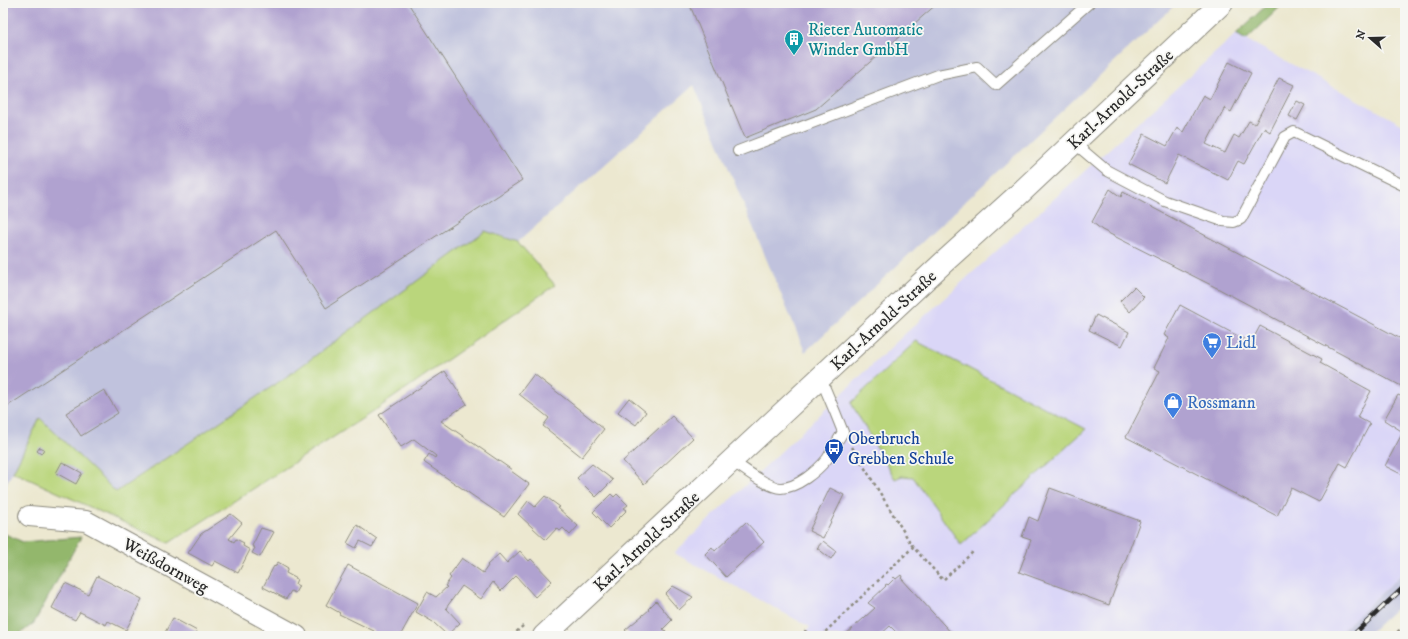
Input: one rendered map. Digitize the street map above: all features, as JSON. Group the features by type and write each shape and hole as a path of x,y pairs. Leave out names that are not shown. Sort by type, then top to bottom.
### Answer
{"main road":[{"name":"Karl-Arnold-Straße","path":"544,636 1222,3"}],"street":[{"name":"Weißdornweg","path":"30,516 86,521 297,636"}],"lane":[{"path":"738,151 938,75 977,67 996,85 1089,3"},
{"path":"1073,142 1106,170 1165,201 1223,221 1234,222 1241,219 1285,137 1294,132 1405,186"},
{"path":"732,461 762,481 780,488 798,484 826,460 842,432 820,378"}],"path":[{"path":"842,432 913,547 943,580 973,552"},
{"path":"804,631 819,636 913,547"},
{"path":"1393,636 1405,625"}],"shaded area":[{"path":"3,3 1177,3 805,352 694,85 518,242 485,231 289,375 115,492 40,418 3,489"},
{"path":"1236,34 1405,126 1405,571 1336,636 803,636 810,627 674,553 907,332"},
{"path":"1405,571 1405,600 1366,636 1336,636"}],"green space":[{"path":"1269,3 1284,3 1246,40 1236,34"},
{"path":"485,231 518,242 555,285 371,413 169,543 13,472 40,418 116,492 289,375"},
{"path":"916,341 1086,429 961,545 913,477 902,476 895,479 851,403"},
{"path":"3,533 23,542 81,537 34,623 17,636 3,636"}],"building":[{"path":"3,3 408,3 522,180 326,308 276,230 3,409"},
{"name":"Rieter Automatic Winder GmbH","path":"689,3 938,3 816,109 745,138"},
{"path":"1229,62 1251,73 1231,112 1225,108 1206,144 1225,153 1234,135 1239,138 1249,121 1255,124 1279,78 1294,85 1270,132 1264,128 1244,164 1238,161 1228,180 1179,155 1165,183 1128,164 1144,134 1167,146 1177,128 1183,132 1203,95 1210,99"},
{"path":"1297,101 1305,105 1297,120 1289,116"},
{"path":"1110,189 1121,197 1123,192 1405,341 1405,388 1219,289 1102,230 1092,222"},
{"path":"1134,287 1144,297 1130,312 1120,301"},
{"path":"1180,305 1251,343 1260,326 1322,359 1320,363 1371,391 1357,417 1370,424 1347,467 1340,463 1319,502 1291,488 1277,516 1126,437 1160,371 1154,368 1169,338 1164,335"},
{"path":"1096,315 1129,332 1122,346 1089,330"},
{"path":"445,371 467,404 441,421 512,470 511,471 529,484 504,517 425,463 424,462 429,454 435,458 436,456 414,439 401,447 379,415"},
{"path":"534,374 604,429 582,457 543,426 549,418 519,394"},
{"path":"104,390 118,413 81,436 66,413"},
{"path":"1398,395 1405,398 1405,476 1385,466 1403,432 1384,420"},
{"path":"629,398 646,412 636,425 618,412"},
{"path":"672,416 693,438 644,484 623,461"},
{"path":"40,447 44,449 41,454 37,451"},
{"path":"62,462 82,473 76,484 56,473"},
{"path":"592,464 613,480 596,497 577,478"},
{"path":"830,488 844,495 823,538 809,531"},
{"path":"1050,488 1140,521 1109,605 1019,572 1031,540 1022,537 1029,517 1038,521"},
{"path":"611,494 614,497 617,494 628,505 624,508 627,510 609,528 593,512"},
{"path":"545,496 560,507 558,508 578,526 570,535 563,528 560,531 557,528 546,540 518,514 528,501 535,507"},
{"path":"231,514 242,523 229,539 234,542 236,539 244,543 243,546 250,550 238,573 215,561 212,566 188,553 201,534"},
{"path":"746,522 764,542 726,577 705,554 712,547 715,551"},
{"path":"357,525 377,539 372,547 360,541 356,548 347,543"},
{"path":"261,528 274,532 260,557 252,553 255,548 252,546"},
{"path":"823,541 836,551 831,559 817,548"},
{"path":"520,551 529,561 531,559 552,581 535,597 516,576 501,591 493,582 481,599 462,586 446,608 460,623 447,635 433,622 416,612 427,592 436,597 447,587 445,586 451,578 449,576 462,558 483,573 488,566 487,565 499,554 507,563"},
{"path":"278,562 288,568 286,573 297,579 295,584 299,586 295,593 291,591 286,599 263,587 274,566 275,567"},
{"path":"348,565 418,603 400,636 380,636 374,633 374,631 339,614 340,613 326,605"},
{"path":"901,575 901,578 954,636 900,636 890,626 879,636 844,636 875,608 868,603 886,586 885,585 888,585 893,580 892,579 894,577 896,579"},
{"path":"97,576 142,599 126,630 108,621 106,625 80,612 75,620 52,608 65,583 88,594"},
{"path":"673,586 693,597 679,610 665,594"},
{"path":"656,601 672,620 663,629 666,631 661,636 631,636 625,630 649,610 648,609"},
{"path":"173,618 197,631 194,636 163,636"}],"railway":[{"path":"1352,636 1405,586"}],"place":[{"name":"Rieter Automatic Winder GmbH","path":"794,56"},
{"name":"Lidl","path":"1212,359"},
{"name":"Rossmann","path":"1173,419"},
{"name":"Oberbruch Grebben Schule","path":"834,465"}]}
